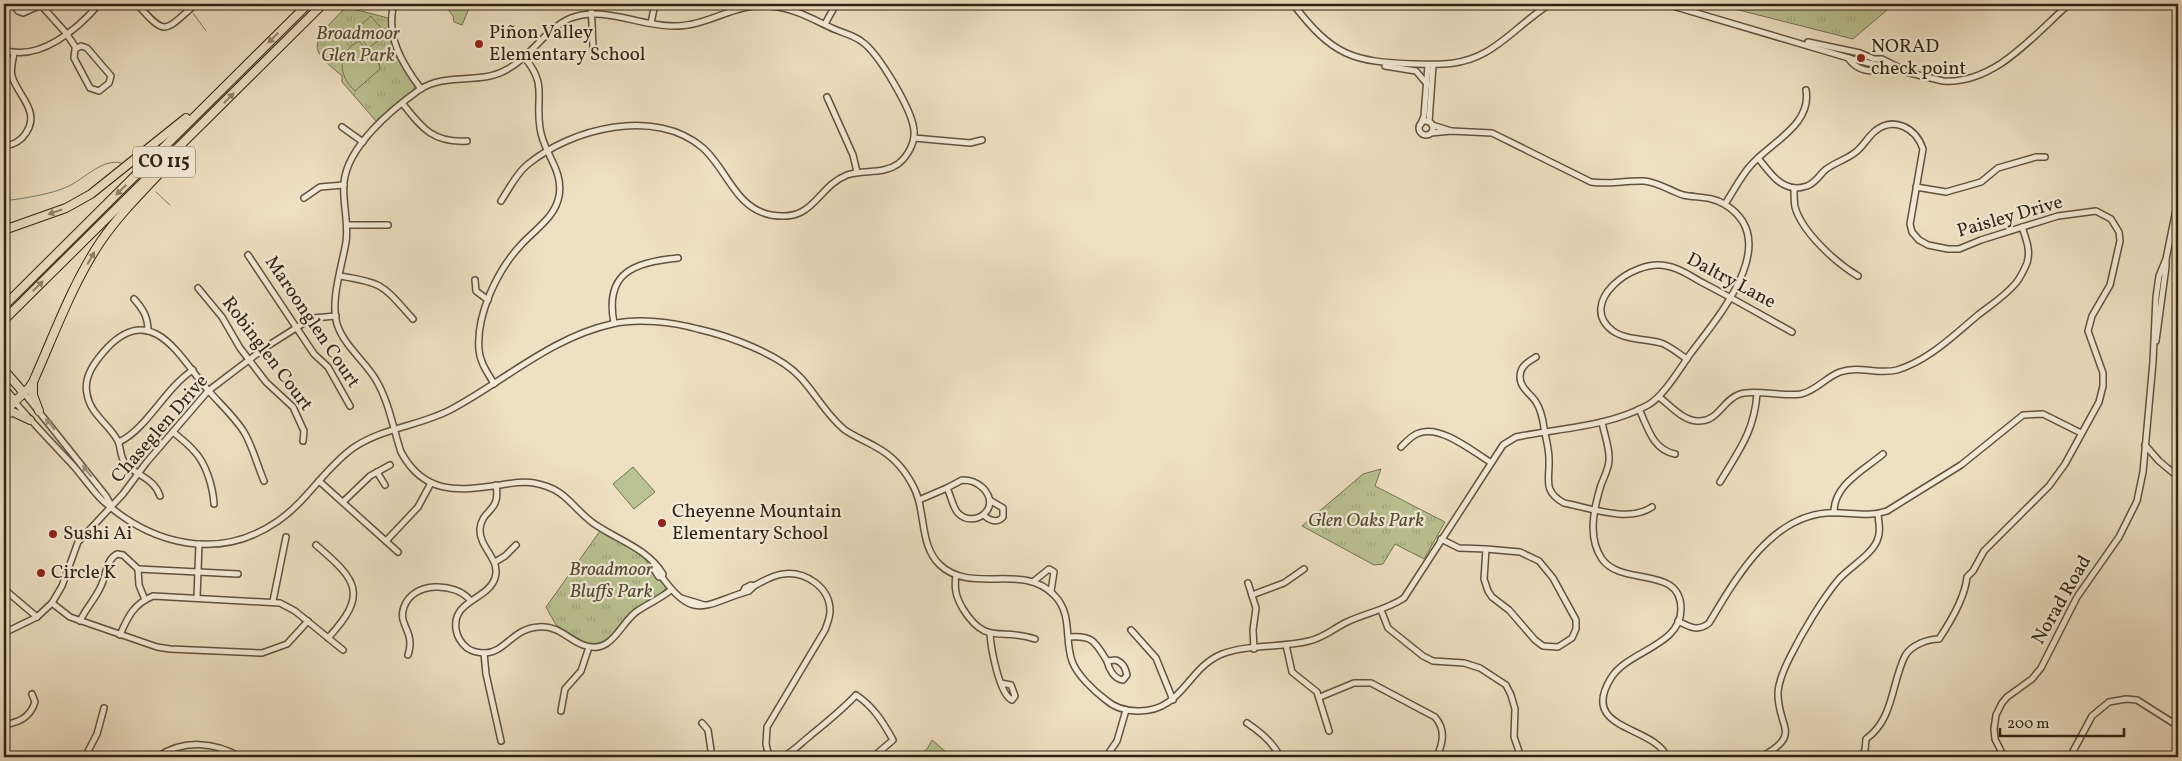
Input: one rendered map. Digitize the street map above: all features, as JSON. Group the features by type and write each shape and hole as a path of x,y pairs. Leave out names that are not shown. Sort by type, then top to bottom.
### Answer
{"highway":[{"name":"CO 115","path":"4,306 308,4"},
{"name":"CO 115","path":"4,320 323,4"},
{"path":"4,230 66,208 92,194 221,90"},
{"path":"4,413 33,382 67,305 101,242 116,221 215,112"},
{"path":"4,370 24,393"},
{"path":"33,382 33,395 39,411"},
{"path":"4,389 15,402"},
{"path":"4,413 13,412 30,420"}],"street":[{"path":"13,4 18,11 23,13 40,4 66,33 76,48 74,58 91,89 98,90 109,83 110,75 87,48 81,46 76,48"},
{"path":"4,50 14,53 34,51 80,23 99,4"},
{"path":"137,4 155,24 162,28 170,26 196,4"},
{"path":"394,4 392,20 398,52 402,63 421,89"},
{"path":"590,4 593,47"},
{"path":"651,23 655,4"},
{"path":"501,201 524,168 548,151 581,136 617,127 646,126 673,131 688,137 708,152 739,196 748,205 761,212 776,216 789,216 807,210 837,181 857,172 882,171 896,165 908,152 914,138 912,122 907,108 873,52 857,38 794,11 758,4 740,7 697,24 675,26 590,13 576,16 560,24 524,57 508,69 497,74 443,80 421,89 378,125 363,142 349,164 344,185 348,225 336,316 341,333 379,387 393,430 406,461 418,474 430,483 456,490 520,482 551,487 569,499 593,523 636,547 654,565 659,577 662,577 671,590 689,604 700,607 721,602 743,592 749,592 754,586 776,575 798,574 807,577 819,586 829,605 830,613 825,630 767,727 766,744 769,757"},
{"path":"825,24 836,4"},
{"path":"1294,4 1318,35 1345,53 1375,63 1416,71 1427,84"},
{"path":"1375,63 1458,64 1486,52 1550,4"},
{"path":"1666,4 1848,58 1943,81 1957,82 1980,76 2005,61 2069,4"},
{"path":"1772,35 1860,53 1874,59 1882,59 1917,75"},
{"path":"4,146 13,144 22,138 31,122 28,105 12,75 14,53"},
{"path":"494,384 485,369 479,349 480,334 488,300 498,276 507,262 548,218 558,202 560,189 559,177 539,126 539,80 524,57"},
{"path":"15,402 102,499 126,519 147,532 170,540 199,544 238,540 269,527 292,510 338,460 355,446 382,433 448,412 562,343 614,323 640,321 687,326 710,332 778,359 800,377 838,425 852,435 873,445 891,458 910,480 919,500 929,550 940,565 956,575 972,578 1024,579 1034,581 1051,591 1064,608 1068,623 1070,656 1077,670 1107,702 1126,710 1149,710 1165,705 1173,700 1195,674 1215,658 1224,654 1317,639 1350,620 1381,610 1398,602 1408,593 1440,539 1490,462 1509,440 1545,431 1620,418 1653,403 1723,310 1747,263 1749,243 1743,225 1725,204 1707,197 1682,194 1647,181 1608,184 1591,182 1501,136 1452,131 1428,135 1422,134 1420,130 1424,116 1431,65"},
{"path":"1431,65 1431,133"},
{"path":"1725,204 1749,166 1800,119 1807,98 1806,90"},
{"path":"827,97 853,155 857,172"},
{"path":"402,104 430,134 444,140 466,141"},
{"path":"1421,124 1431,124 1452,131"},
{"name":"Paisley Drive","path":"1794,188 1806,187 1814,182 1829,168 1857,152 1873,132 1890,124 1905,127 1914,132 1920,139 1922,156 1910,224 1916,236 1928,245 1938,248 1959,249 2022,226 2058,216 2096,211 2111,219 2119,232 2120,241 2110,285 2092,316 2088,331 2103,373 2103,386 2099,402 2065,464 2049,486 1984,551 1973,571 1967,577 1966,586 1956,609 1939,638 1923,641 1906,655 1887,713 1874,733 1866,739 1865,750 1860,757"},
{"path":"342,127 363,142"},
{"path":"914,138 970,143 982,140"},
{"path":"1916,187 1946,192 1982,182 1998,168 2036,157 2045,157"},
{"path":"1758,158 1777,180 1794,188 1794,205 1807,228 1826,252 1858,276"},
{"path":"304,198 320,187 344,185"},
{"name":"Norad Road","path":"2004,757 1995,739 1996,715 2007,697 2032,679 2042,668 2082,588 2119,537 2138,497 2146,445 2153,353 2166,259 2178,200"},
{"path":"348,225 388,225"},
{"path":"1659,397 1682,416 1697,421 1716,416 1730,400 1740,394 1799,394 1807,392 1841,371 1858,369 1882,372 1896,370 1937,348 2006,293 2016,282 2027,263 2028,242 2022,226"},
{"name":"Maroonglen Court","path":"248,255 314,354 328,367 350,406"},
{"path":"614,323 611,305 613,294 618,282 626,273 648,261 678,258"},
{"name":"Daltry Lane","path":"1687,359 1663,344 1614,332 1606,325 1602,315 1601,305 1608,290 1632,270 1659,264 1677,269 1792,332"},
{"path":"340,276 370,281 382,286 413,319"},
{"path":"475,280 476,291 488,300"},
{"name":"Robinglen Court","path":"198,288 222,316 232,336 266,382 293,407 304,431 303,441"},
{"path":"134,299 143,309 147,318 148,331"},
{"name":"Chaseglen Drive","path":"4,634 37,617 52,603 62,586 78,542 123,494 208,391 249,359 313,318 336,316"},
{"path":"160,496 155,485 123,460 118,442 88,402 86,392 89,374 101,355 117,339 131,332 148,331 167,340 245,433 264,481"},
{"path":"1536,357 1527,362 1522,368 1520,383 1537,403 1545,431 1550,491 1564,503 1595,509 1634,515 1641,514 1652,507"},
{"path":"118,442 131,435 181,378 193,370"},
{"path":"24,393 101,488 111,506"},
{"path":"1720,482 1749,433 1754,420 1757,394"},
{"path":"1639,409 1656,444 1665,452 1675,454"},
{"path":"1678,621 1694,628 1709,623 1730,588 1749,563 1778,534 1798,521 1813,515 1834,513 1878,515 1896,506 1961,465 2023,415 2043,414 2081,433"},
{"path":"1602,422 1609,459 1595,509 1594,535 1602,558 1609,566 1630,576 1656,579 1669,583 1680,599 1681,610 1678,621 1670,635 1660,643 1623,664 1613,674 1603,696 1603,705 1607,714 1614,722 1662,747 1666,757"},
{"path":"1400,447 1412,436 1420,432 1435,430 1490,462"},
{"path":"173,432 199,457 214,494 214,504"},
{"path":"2146,445 2159,461 2178,477"},
{"path":"1834,513 1834,503 1841,488 1883,454"},
{"path":"343,502 360,484 390,465"},
{"path":"377,472 385,486"},
{"path":"919,500 962,480 971,480 986,492 991,500 1004,508 1003,516 996,521 990,520 984,515"},
{"path":"319,481 398,552"},
{"path":"386,542 418,507 430,483"},
{"path":"496,486 498,499 484,517 480,529 482,542 494,562 496,575 486,592 470,600 459,612 456,630 461,642 466,647 484,653 498,650 521,632 542,627 559,630 589,647 605,645 610,642 635,613 671,590"},
{"path":"947,488 955,509 960,515 967,518 976,518 984,515 990,507 991,500"},
{"path":"1761,757 1779,747 1785,735 1786,730 1778,696 1789,658 1830,591 1840,578 1876,544 1880,529 1878,515"},
{"path":"273,601 286,537"},
{"path":"1440,539 1459,548 1486,549 1520,552 1539,561 1546,569 1576,620 1576,629 1572,638 1558,647 1543,646 1535,640 1509,610 1492,597 1484,579 1486,549"},
{"path":"196,597 199,544"},
{"path":"316,545 348,575 354,594 348,614 328,638"},
{"path":"494,562 505,556 516,545"},
{"path":"80,621 102,586 105,570 112,557 117,554 123,555 138,568 238,574"},
{"path":"138,568 139,584 145,600"},
{"path":"1034,581 1049,569 1054,572 1051,591"},
{"path":"1252,595 1284,583 1304,569"},
{"path":"956,575 954,589 958,601 974,625 990,634 1026,636 1035,639"},
{"path":"1248,583 1256,608 1253,630 1254,649"},
{"path":"408,655 411,641 402,614 408,600 422,590 443,586 460,591 470,600"},
{"path":"4,589 37,617"},
{"path":"120,635 131,611 145,600 162,596 273,601 296,611 342,650"},
{"path":"52,603 70,617 80,621 170,649 262,653 287,644 308,622"},
{"path":"1381,610 1388,628 1423,656 1433,661 1464,663 1480,668 1506,685 1512,695 1515,709 1514,737 1521,757"},
{"path":"1131,630 1156,658 1173,700"},
{"path":"990,634 991,649 1001,683"},
{"path":"1069,637 1082,637 1094,641 1107,661"},
{"path":"1286,645 1292,672 1311,685 1320,697 1329,731"},
{"path":"561,711 566,689 581,671 589,647"},
{"path":"484,653 486,674 501,741"},
{"path":"1320,697 1354,683 1371,682 1404,702 1429,712 1439,722 1444,735 1437,757"},
{"path":"4,725 19,721 31,713 35,702 32,694"},
{"path":"783,757 798,748 811,735 835,717 856,695 883,722 893,740 873,757"},
{"path":"2070,757 2092,716 2109,702 2126,699 2137,700 2178,726"},
{"path":"85,757 97,734 104,708"},
{"path":"1119,757 1108,755 1117,741 1126,710"},
{"path":"702,723 708,730 712,757"},
{"path":"1247,723 1277,751 1280,757"},
{"path":"157,757 168,750 189,744 210,745 242,757"}],"green space":[{"path":"450,4 471,4 462,25 454,22 453,16 449,11"},
{"path":"1715,4 1894,4 1853,39"},
{"name":"Broadmoor Glen Park","path":"346,7 388,18 397,54 415,86 414,90 376,121 342,82 342,76 325,61 318,51 317,46 322,34"},
{"path":"371,16 386,34 369,48 354,31"},
{"path":"359,41 379,64 380,69 355,91 345,78 342,64 346,52"},
{"path":"633,467 655,492 634,509 613,484"},
{"name":"Glen Oaks Park","path":"1381,469 1375,486 1445,522 1424,559 1395,544 1383,564 1374,565 1302,526 1363,474"},
{"name":"Broadmoor Bluffs Park","path":"600,531 642,555 666,588 657,597 631,613 611,637 599,644 586,643 556,625 546,607"},
{"path":"932,740 952,757 916,757 927,749"}],"waterway":[{"path":"193,13 206,31"},
{"path":"4,201 53,192 75,183 108,163 121,163"},
{"path":"156,192 170,205"}],"place":[{"name":"Piñon Valley Elementary School","path":"479,44"},
{"name":"NORAD check point","path":"1861,58"},
{"name":"Cheyenne Mountain Elementary School","path":"662,523"},
{"name":"Sushi Ai","path":"53,534"},
{"name":"Circle K","path":"41,573"}]}
